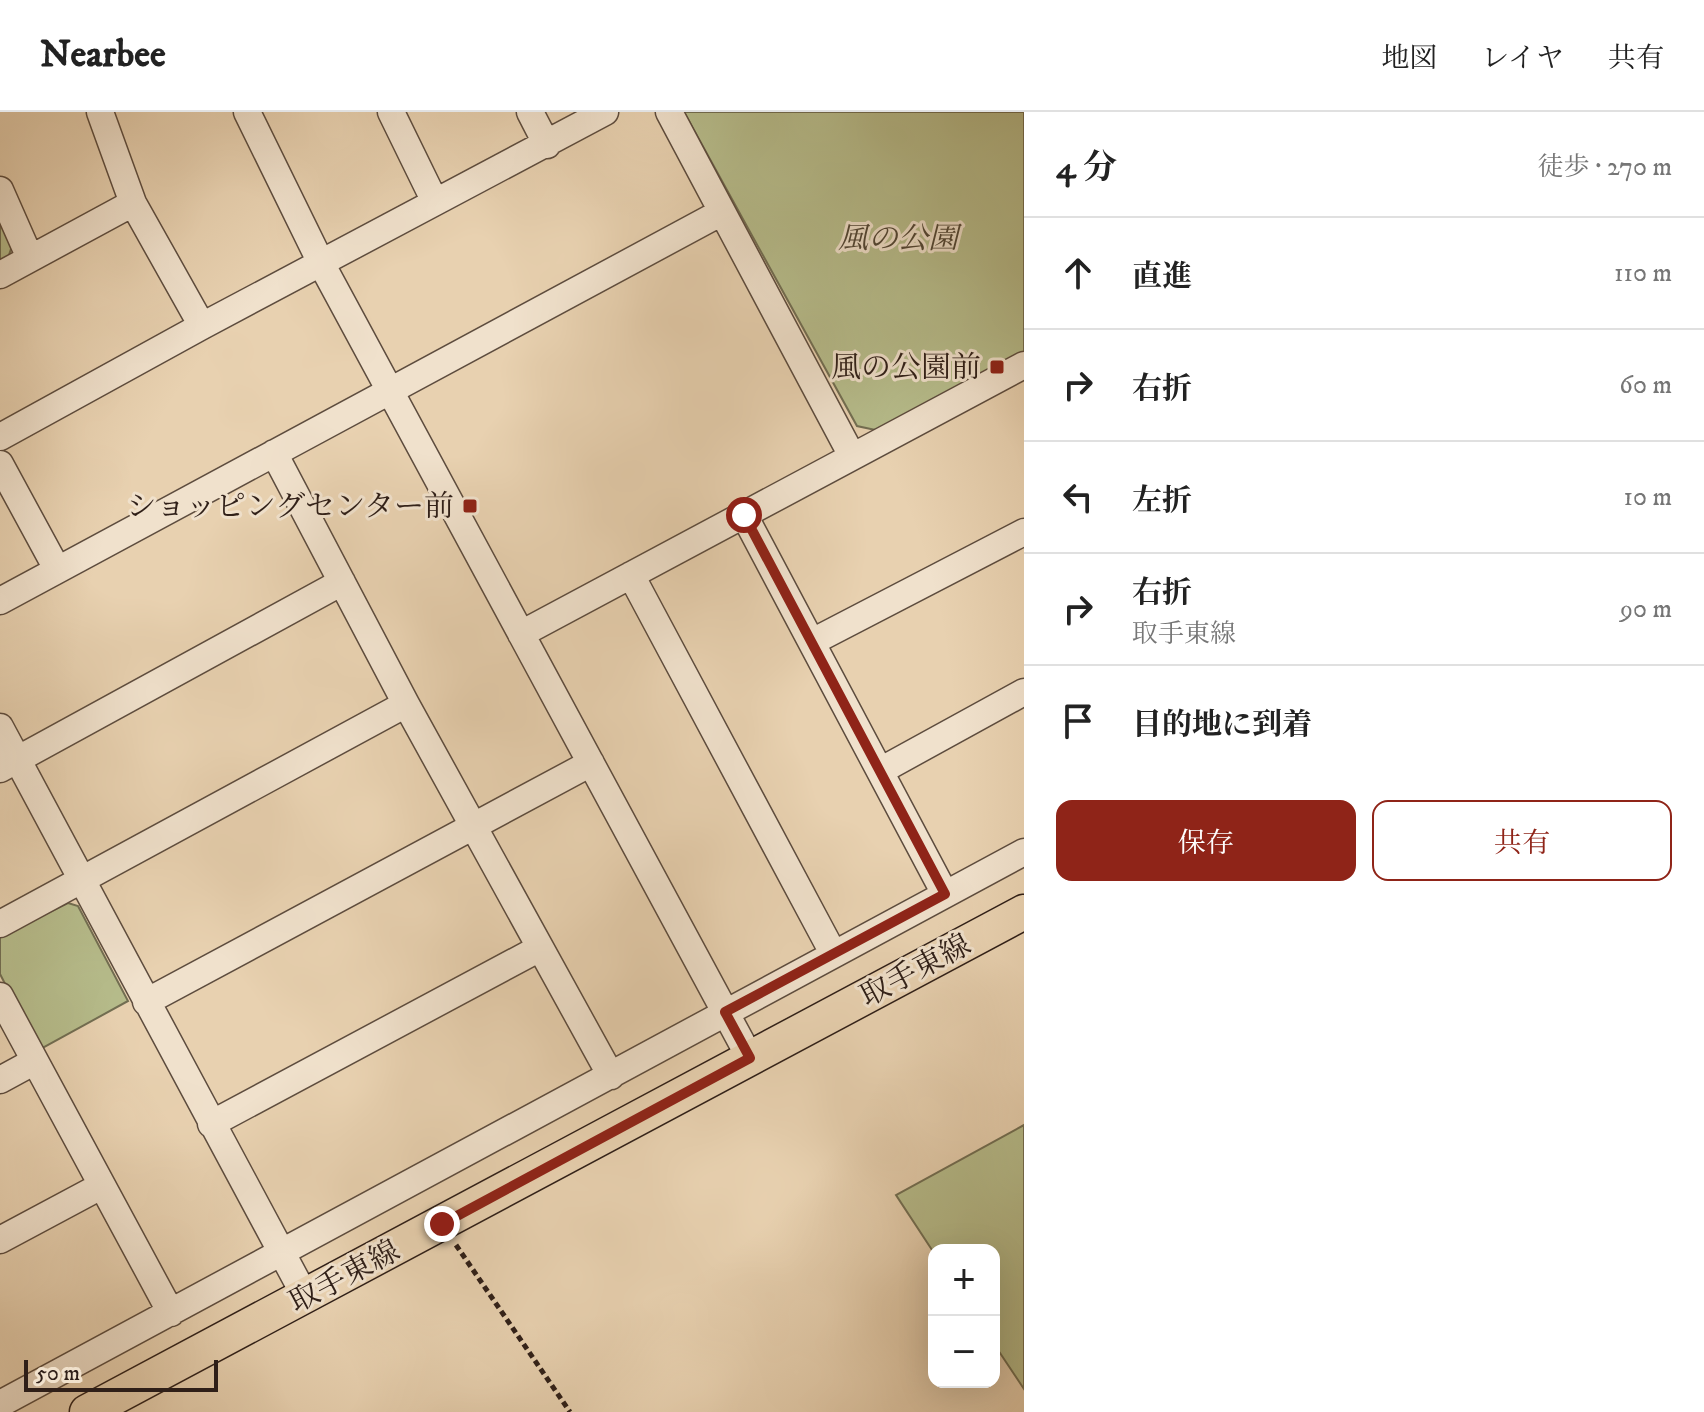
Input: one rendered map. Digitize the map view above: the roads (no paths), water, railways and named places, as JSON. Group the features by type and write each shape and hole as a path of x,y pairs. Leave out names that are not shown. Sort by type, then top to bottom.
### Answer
{"main road":[{"name":"取手東線","path":"87,1412 1024,912"}],"street":[{"path":"100,112 133,203 202,326"},
{"path":"247,112 321,263 750,1058"},
{"path":"391,112 435,202"},
{"path":"530,112 547,145"},
{"path":"0,437 605,112"},
{"path":"669,112 852,456"},
{"path":"0,190 30,258"},
{"path":"0,275 133,203"},
{"path":"0,601 722,212"},
{"path":"521,634 1024,365"},
{"path":"274,453 406,704 611,1076"},
{"path":"0,464 57,569"},
{"path":"744,515 945,894"},
{"path":"812,642 1024,532"},
{"path":"631,575 833,953"},
{"path":"9,764 342,582"},
{"path":"880,771 1024,692"},
{"path":"0,924 406,704"},
{"path":"0,727 9,764 82,880 305,1296"},
{"path":"146,1002 591,763"},
{"path":"0,1404 1024,852"},
{"path":"211,1124 540,948"},
{"path":"0,996 171,1313"},
{"path":"0,1080 35,1061"},
{"path":"0,1240 101,1186"}],"place":[{"name":"風の公園前","path":"997,367"},
{"name":"ショッピングセンター前","path":"470,506"}],"park label":[{"name":"風の公園","path":"898,238"}]}
